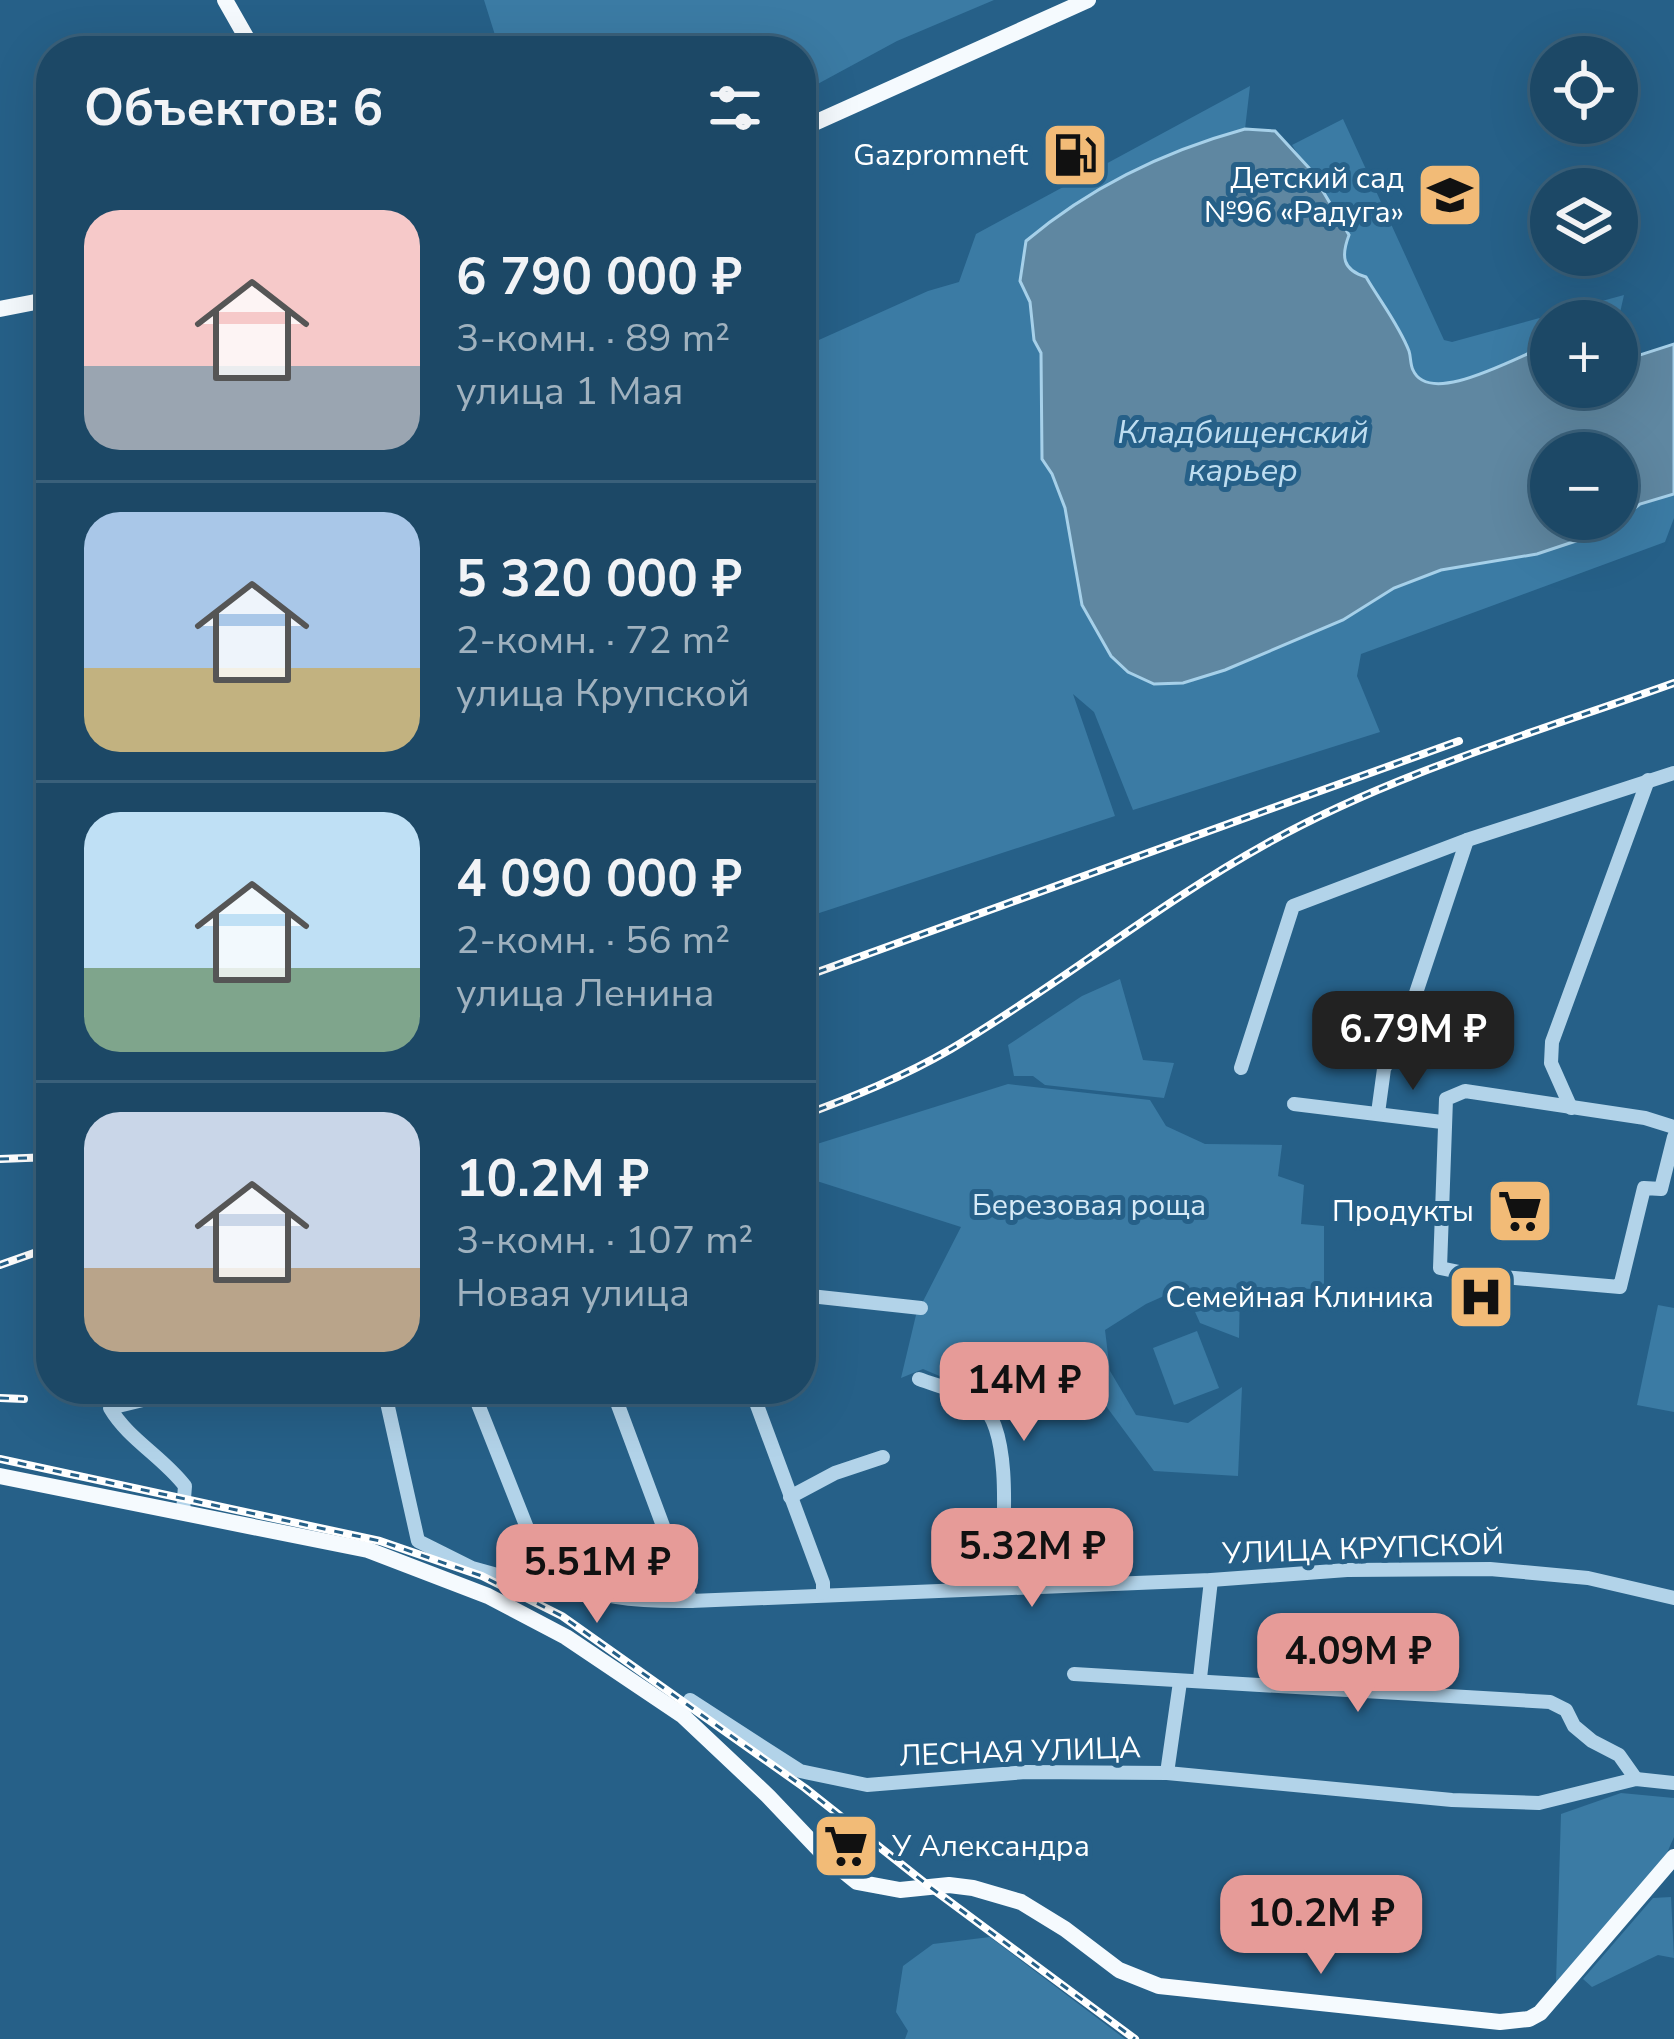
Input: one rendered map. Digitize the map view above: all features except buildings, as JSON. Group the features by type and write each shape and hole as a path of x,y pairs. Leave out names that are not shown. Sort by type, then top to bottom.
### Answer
{"main road":[{"path":"225,0 245,36"},
{"path":"816,122 1088,0"},
{"path":"0,309 36,302"},
{"path":"0,1476 368,1550 488,1596 566,1637 682,1715 857,1882 900,1890 973,1888 1021,1902 1119,1970 1159,1986 1500,2022 1528,2019 1540,2012 1673,1862"}],"street":[{"path":"1241,1068 1293,906 1467,840 1674,772"},
{"path":"1571,1108 1551,1063 1552,1042 1648,780"},
{"path":"1378,1113 1384,1069 1401,1038 1467,840"},
{"path":"1674,1127 1645,1118 1465,1090 1446,1099 1440,1268 1620,1287 1644,1188 1661,1189 1674,1137"},
{"path":"1294,1104 1442,1122"},
{"path":"816,1296 921,1307"},
{"path":"919,1379 980,1404 996,1422 1002,1465 1001,1586"},
{"path":"126,1404 110,1408 118,1423 185,1486 183,1510"},
{"name":"УЛИЦА КРУПСКОЙ","path":"387,1404 418,1541 472,1568 533,1585 542,1577 600,1597 633,1602 1211,1580 1347,1570 1490,1569 1588,1578 1674,1598"},
{"path":"478,1404 539,1558 542,1577"},
{"path":"618,1404 691,1601"},
{"path":"756,1404 823,1582 823,1593"},
{"path":"790,1497 835,1473 883,1457"},
{"path":"1199,1678 1211,1580"},
{"path":"1074,1674 1550,1702 1566,1710 1574,1726 1592,1742 1619,1755 1636,1779"},
{"path":"1167,1773 1180,1682"},
{"name":"ЛЕСНАЯ УЛИЦА","path":"682,1715 690,1700 800,1771 867,1785 1026,1772 1167,1773 1452,1800 1539,1803 1636,1779 1674,1783"}],"green space":[{"path":"484,0 994,0 897,41 816,85 816,36 495,36"},
{"path":"1250,86 1245,129 1130,173 1076,204 1026,241 1020,281 1030,302 1034,340 1041,352 1042,459 1065,508 1082,605 1111,656 1128,672 1225,670 1343,620 1394,588 1441,570 1537,554 1578,540 1638,540 1638,506 1674,494 1674,518 1665,542 1361,654 1357,676 1380,732 1133,810 1094,712 1073,694 1115,816 816,914 816,341 959,282 976,234"},
{"path":"1343,119 1444,340 1452,342 1530,321 1530,353 1457,381 1423,380 1413,370 1400,332 1366,277 1348,266 1349,235 1292,145"},
{"path":"1120,979 1143,1060 1174,1063 1164,1098 1045,1085 1033,1076 1014,1076 1008,1045 1082,996"},
{"name":"Березовая роща","path":"1008,1084 1150,1100 1166,1126 1205,1144 1282,1145 1278,1176 1304,1185 1301,1224 1324,1226 1324,1289 1240,1288 1239,1338 1200,1323 1184,1287 1105,1330 1110,1371 1136,1415 1188,1423 1242,1387 1238,1476 1154,1471 1106,1406 1038,1418 923,1369 901,1378 916,1315 961,1227 816,1181 816,1144"},
{"path":"1658,1305 1674,1308 1674,1412 1637,1405"},
{"path":"1197,1331 1219,1388 1174,1405 1153,1348"},
{"path":"1621,1793 1674,1798 1674,1837 1662,1864 1556,1983 1561,1814"},
{"path":"1671,1897 1674,1958 1658,1955 1592,1987 1583,1979 1653,1898"},
{"path":"990,1937 1125,2039 905,2039 908,2031 896,2012 903,1966 933,1944"}],"water":[{"name":"Кладбищенский карьер","path":"1245,129 1275,131 1309,168 1349,235 1348,266 1366,277 1400,332 1413,370 1423,380 1457,381 1530,353 1530,408 1638,408 1638,356 1674,344 1674,494 1638,506 1638,432 1530,432 1530,540 1578,540 1537,554 1441,570 1394,588 1343,620 1183,683 1154,684 1128,672 1111,656 1082,605 1065,508 1042,459 1041,353 1034,340 1030,302 1020,281 1026,241 1076,204 1157,160"}],"railway":[{"path":"816,1110 951,1049 1186,893 1314,819 1466,755 1674,683"},
{"path":"816,973 1459,741"},
{"path":"0,1159 36,1158"},
{"path":"0,1265 36,1252"},
{"path":"0,1398 24,1399"},
{"path":"0,1459 380,1541 482,1576 562,1616 805,1788 1135,2039"}],"place":[{"name":"Gazpromneft","path":"1075,155"},
{"name":"Детский сад №96 «Радуга»","path":"1450,195"},
{"name":"Продукты","path":"1520,1211"},
{"name":"Семейная Клиника","path":"1481,1297"},
{"name":"У Александра","path":"846,1846"}]}
